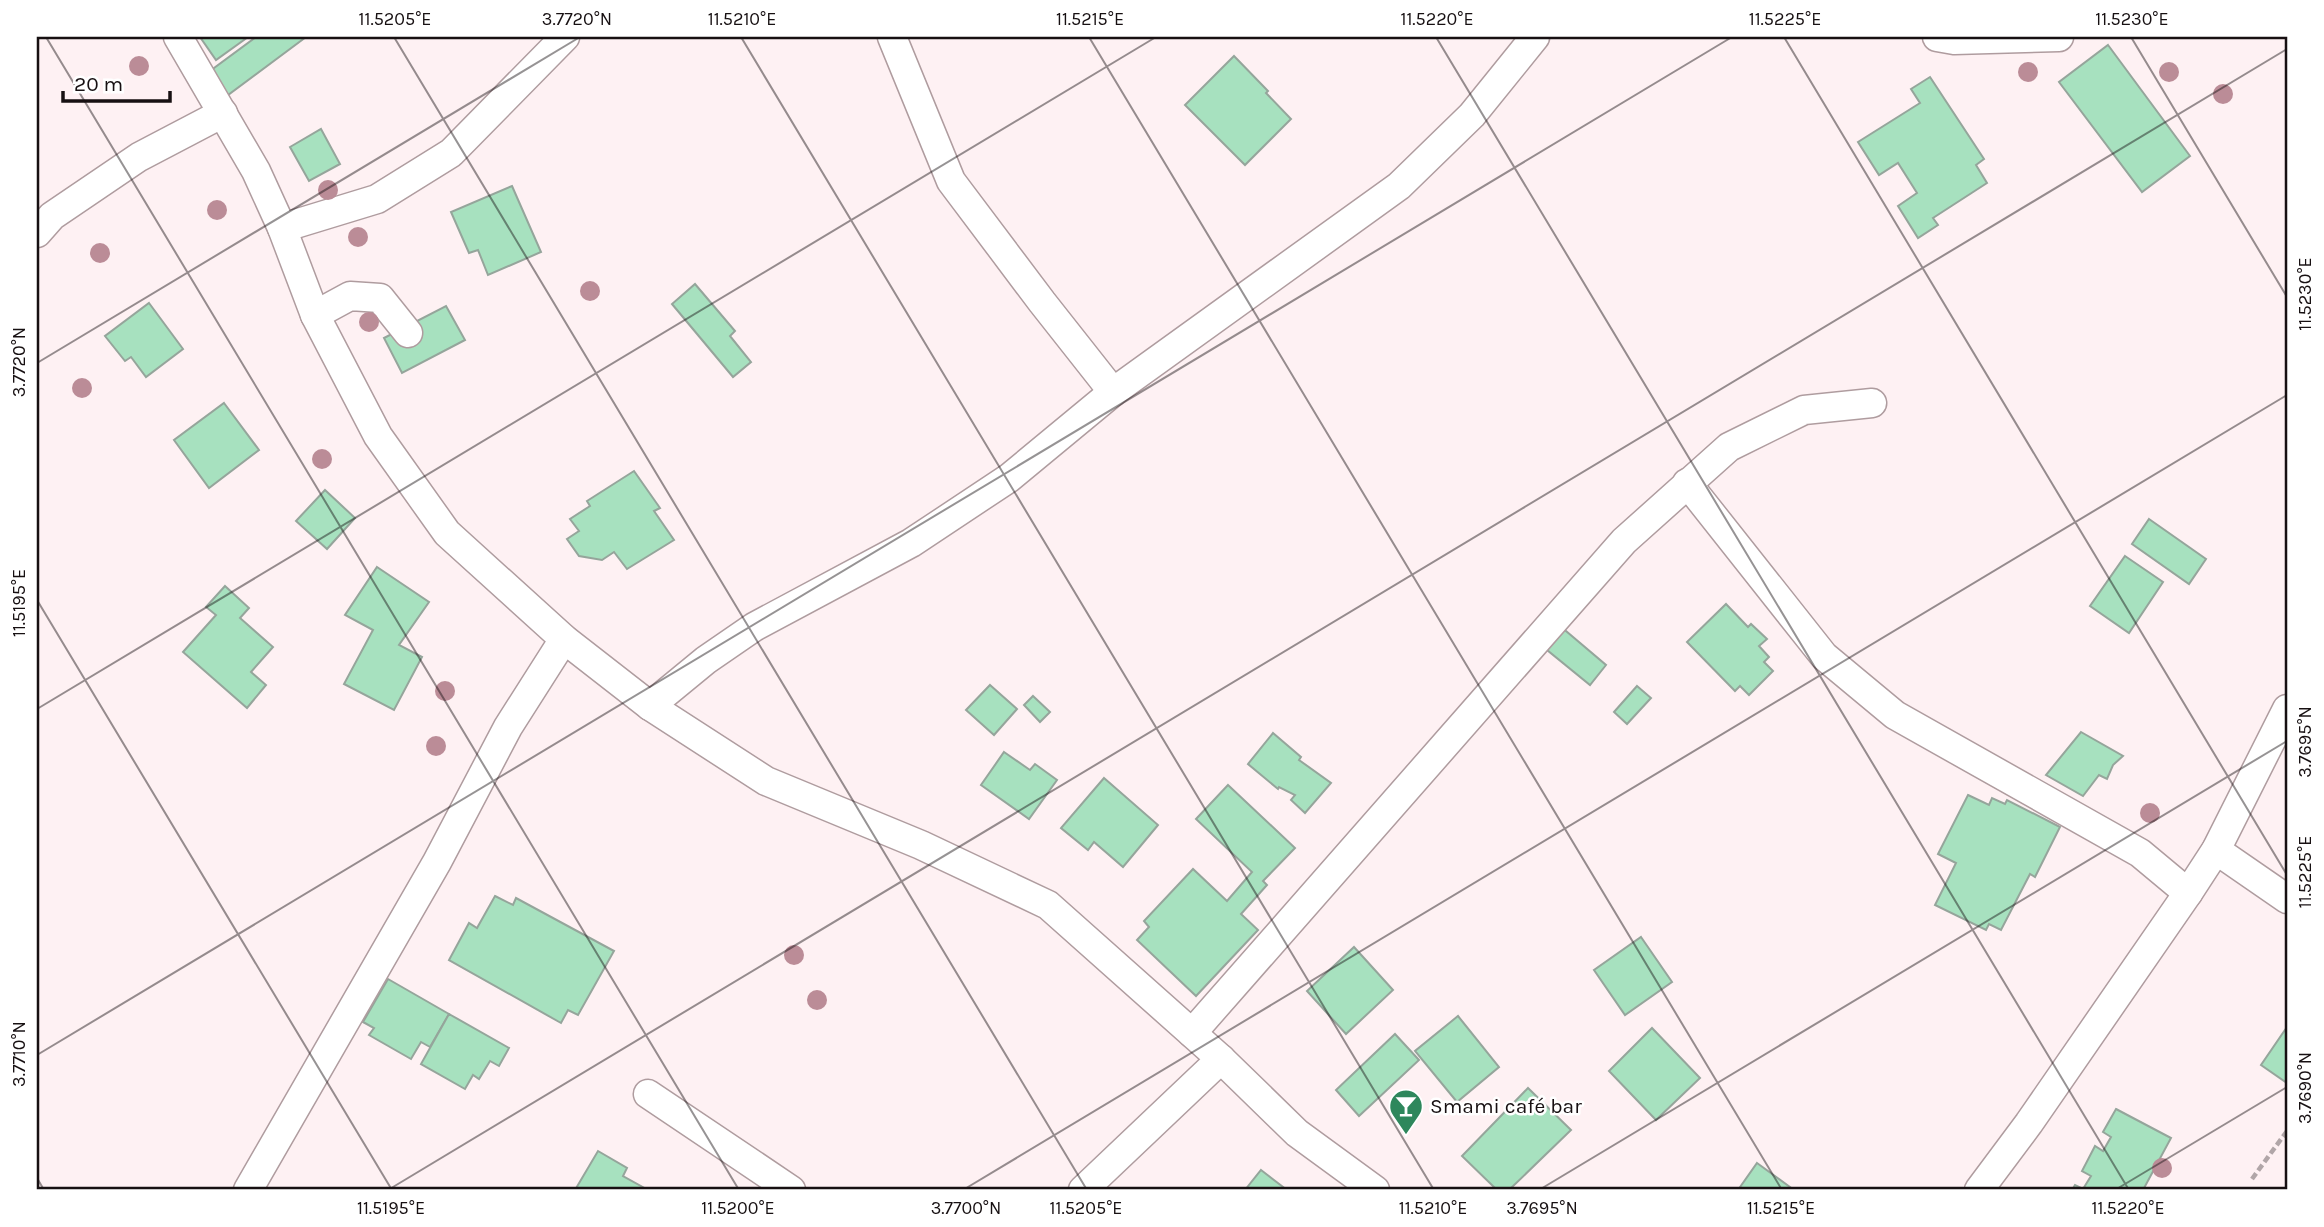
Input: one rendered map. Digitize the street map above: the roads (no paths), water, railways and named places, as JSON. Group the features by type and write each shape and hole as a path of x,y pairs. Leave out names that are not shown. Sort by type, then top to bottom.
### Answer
{"street":[{"path":"178,37 256,171 282,228 315,315 378,436 447,533 564,639 650,706 766,781 921,845 1048,905 1221,1059 1297,1133 1375,1190"},
{"path":"282,228 377,199 451,153 565,37"},
{"path":"892,37 951,181 1114,392"},
{"path":"650,706 706,660 754,627 911,543 1009,478 1114,392 1399,186 1472,115 1535,37"},
{"path":"1937,37 1954,40 2059,37"},
{"path":"37,233 52,216 139,157 223,113"},
{"path":"315,315 350,296 380,298 408,332"},
{"path":"1192,1033 1624,541 1729,447 1804,410 1872,403"},
{"path":"1687,483 1824,656 1895,715 2140,853 2188,893"},
{"path":"248,1190 437,862 508,727 564,639"},
{"path":"1979,1190 2029,1123 2188,893 2216,849 2287,709"},
{"path":"2216,849 2287,899"},
{"path":"1083,1190 1221,1059"},
{"path":"648,1094 790,1190"}],"place":[{"name":"Smami café bar","path":"1406,1136"}]}
